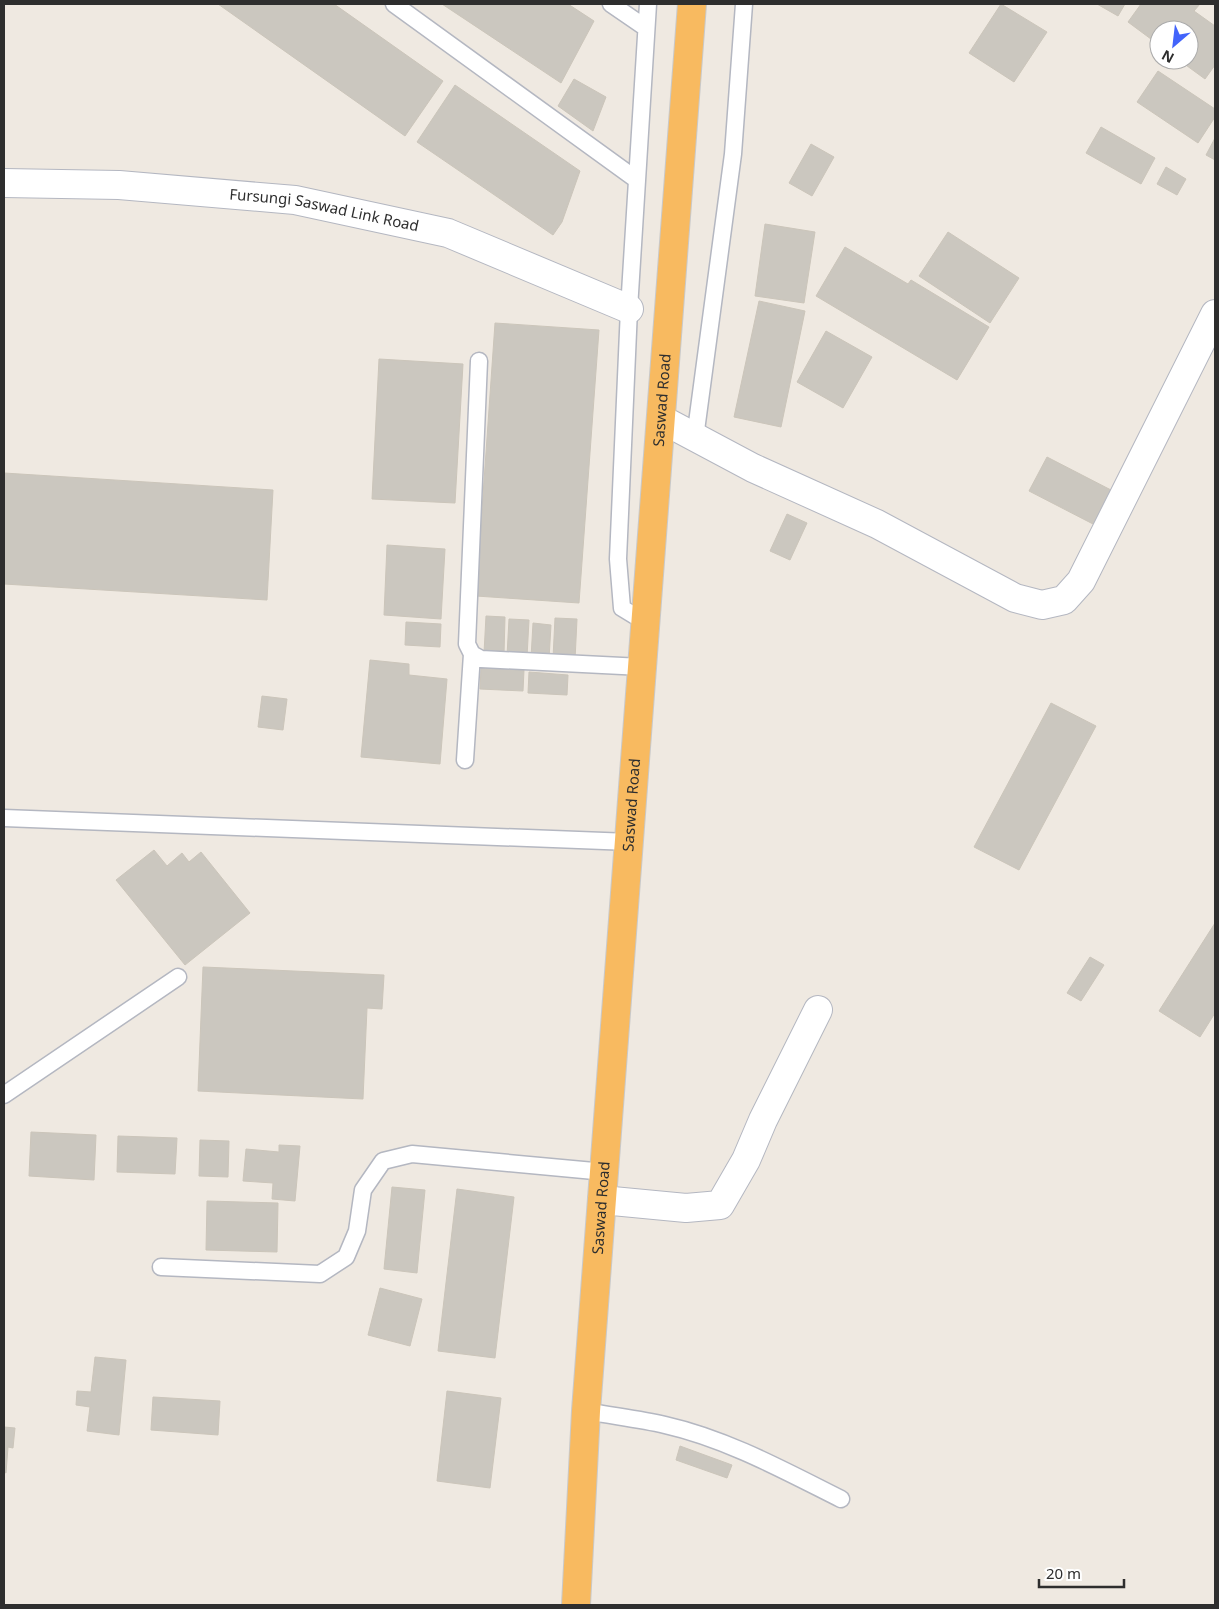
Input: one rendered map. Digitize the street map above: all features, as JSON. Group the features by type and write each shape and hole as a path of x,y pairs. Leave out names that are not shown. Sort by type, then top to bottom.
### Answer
{"highway":[{"name":"Saswad Road","path":"576,1605 586,1412 692,4"}],"street":[{"name":"Fursungi Saswad Link Road","path":"4,183 119,185 295,200 448,233 629,309"},
{"path":"661,419 754,468 877,524 1015,598 1042,605 1064,600 1081,581 1215,314"},
{"path":"602,1200 686,1208 720,1205 746,1160 763,1120 818,1010"}],"lane":[{"path":"394,4 637,180"},
{"path":"611,4 646,28"},
{"path":"644,622 622,608 618,559 629,309 648,4"},
{"path":"696,438 733,154 744,4"},
{"path":"479,361 467,644 472,654 480,660 642,667"},
{"path":"465,760 472,654"},
{"path":"4,818 630,842"},
{"path":"4,1095 178,977"},
{"path":"161,1267 320,1274 346,1256 357,1231 363,1190 383,1161 412,1154 605,1172"},
{"path":"586,1412 666,1425 708,1438 791,1474 841,1499"}],"building":[{"path":"218,4 334,4 443,81 405,136"},
{"path":"442,4 568,4 594,21 561,83"},
{"path":"1001,4 1047,32 1014,82 969,53"},
{"path":"1097,4 1125,4 1118,16"},
{"path":"1141,4 1200,4 1194,11 1215,26 1215,65 1205,79 1193,70 1199,70 1199,20 1149,20 1149,38 1128,22"},
{"path":"1158,71 1215,109 1215,117 1198,143 1137,102"},
{"path":"574,79 606,97 593,131 558,106"},
{"path":"455,85 580,171 562,222 553,235 417,142"},
{"path":"1101,127 1155,158 1141,184 1086,153"},
{"path":"1215,138 1215,160 1206,155"},
{"path":"811,144 834,157 812,196 789,183"},
{"path":"1166,167 1186,179 1177,195 1157,184"},
{"path":"765,224 815,232 804,303 755,296"},
{"path":"948,232 1019,278 990,323 919,276"},
{"path":"845,247 908,284 911,280 989,327 957,380 816,296"},
{"path":"759,301 805,311 781,427 734,417"},
{"path":"495,323 599,330 579,603 476,596"},
{"path":"826,331 872,357 843,408 797,382"},
{"path":"379,359 463,364 455,503 372,499"},
{"path":"1047,457 1111,490 1093,524 1029,491"},
{"path":"4,473 273,490 267,600 4,584"},
{"path":"787,514 807,523 790,560 770,551"},
{"path":"387,545 445,549 441,619 384,615"},
{"path":"486,616 505,617 504,654 484,653"},
{"path":"555,618 577,619 575,660 553,658"},
{"path":"509,619 529,620 527,657 507,656"},
{"path":"406,622 441,624 440,647 405,645"},
{"path":"533,623 551,625 549,659 531,658"},
{"path":"370,660 409,664 409,675 447,679 440,764 361,757"},
{"path":"481,668 524,670 523,691 480,689"},
{"path":"529,672 568,675 567,695 528,693"},
{"path":"262,696 287,699 283,730 258,727"},
{"path":"1051,703 1096,726 1019,870 974,847"},
{"path":"154,850 167,866 182,853 189,862 201,852 250,913 185,965 116,880"},
{"path":"1215,923 1215,1013 1200,1037 1159,1011"},
{"path":"1090,957 1104,965 1081,1001 1067,993"},
{"path":"203,967 384,975 382,1009 367,1008 363,1099 198,1091"},
{"path":"31,1132 96,1135 94,1180 29,1176"},
{"path":"118,1136 177,1138 175,1174 117,1172"},
{"path":"200,1140 229,1141 228,1177 199,1176"},
{"path":"279,1145 300,1146 295,1201 272,1199 273,1183 243,1181 246,1149 279,1152"},
{"path":"392,1187 425,1190 417,1273 384,1269"},
{"path":"457,1189 514,1197 495,1358 438,1351"},
{"path":"207,1201 278,1203 277,1252 206,1250"},
{"path":"380,1288 422,1299 410,1346 368,1335"},
{"path":"95,1357 126,1360 119,1435 87,1431 90,1407 76,1405 77,1391 91,1392"},
{"path":"447,1391 501,1398 490,1488 437,1481"},
{"path":"153,1397 220,1401 218,1435 151,1430"},
{"path":"4,1427 15,1428 13,1448 8,1447 6,1473 4,1472"},
{"path":"680,1446 732,1465 727,1478 676,1460"}]}
